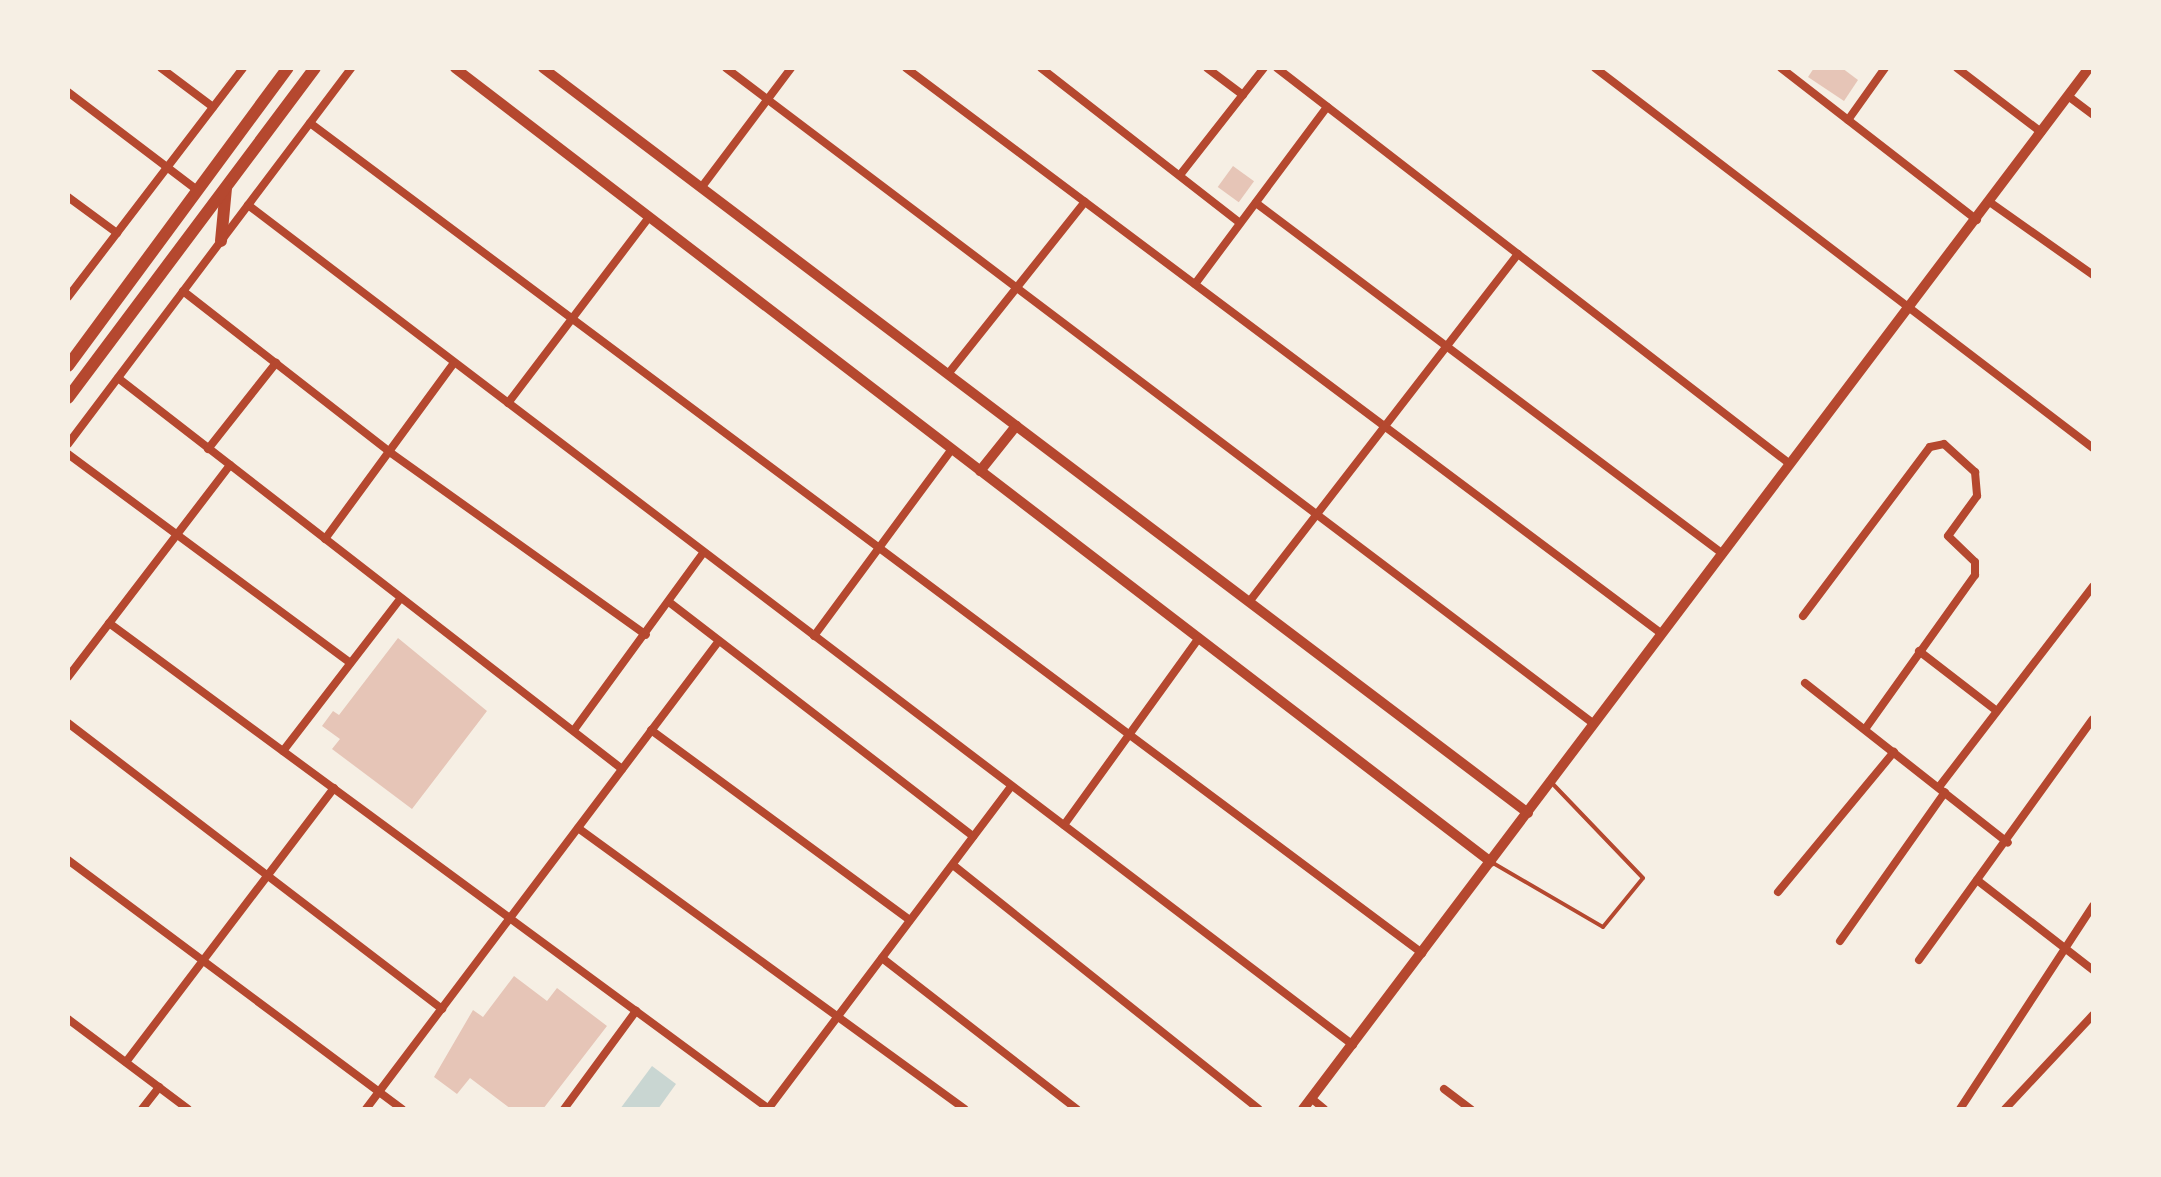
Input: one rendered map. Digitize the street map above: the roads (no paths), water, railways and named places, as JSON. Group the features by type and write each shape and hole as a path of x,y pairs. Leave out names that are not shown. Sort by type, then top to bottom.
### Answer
{"main road":[{"path":"68,366 288,68"},
{"path":"68,398 315,68"},
{"path":"221,241 226,185"}],"street":[{"path":"161,68 213,107"},
{"path":"68,297 243,68"},
{"path":"68,444 351,68"},
{"path":"455,68 1491,862"},
{"path":"543,68 1528,813"},
{"path":"726,68 1594,724"},
{"path":"701,188 791,68"},
{"path":"906,68 1662,634"},
{"path":"1041,68 1240,223"},
{"path":"1207,68 1243,95"},
{"path":"1180,175 1264,68"},
{"path":"1277,68 1790,464"},
{"path":"1595,68 2093,448"},
{"path":"1781,68 1977,220"},
{"path":"1848,120 1885,68"},
{"path":"1957,68 2041,132"},
{"path":"1303,1109 1907,309 1991,203 2089,68"},
{"path":"68,92 197,190"},
{"path":"2068,96 2093,115"},
{"path":"1195,284 1327,107"},
{"path":"310,123 1422,953"},
{"path":"68,197 117,233"},
{"path":"948,374 1085,202"},
{"path":"1256,203 1723,554"},
{"path":"1991,203 2093,275"},
{"path":"248,205 1353,1045"},
{"path":"508,403 649,217"},
{"path":"1249,602 1518,254"},
{"path":"183,291 391,453 646,635"},
{"path":"208,449 276,363"},
{"path":"325,539 454,363"},
{"path":"118,378 622,769"},
{"path":"980,471 1016,426"},
{"path":"1803,616 1930,447 1944,444 1978,479 1977,496 1948,536 1977,571 1865,729"},
{"path":"814,636 952,449"},
{"path":"68,454 350,663"},
{"path":"68,677 230,465"},
{"path":"574,730 704,552"},
{"path":"1840,941 1997,711 2093,586"},
{"path":"283,751 401,598"},
{"path":"669,602 973,836"},
{"path":"109,623 769,1109 1011,786"},
{"path":"1064,825 1199,638"},
{"path":"366,1109 718,642"},
{"path":"1919,651 1997,711"},
{"path":"1805,683 2008,843"},
{"path":"1919,960 2008,843 2093,719"},
{"path":"68,723 270,873 442,1009"},
{"path":"651,730 910,920"},
{"path":"1778,892 1894,752"},
{"path":"126,1062 334,788"},
{"path":"578,828 840,1013 965,1109"},
{"path":"68,860 202,965 402,1109"},
{"path":"953,865 1259,1109"},
{"path":"1977,880 2093,970"},
{"path":"1960,1109 2064,945 2093,906"},
{"path":"882,958 1077,1109"},
{"path":"564,1109 636,1011"},
{"path":"2005,1109 2093,1015"},
{"path":"68,1019 188,1109"},
{"path":"142,1109 159,1087"},
{"path":"1444,1089 1471,1109"},
{"path":"1311,1098 1324,1109"}],"lane":[{"path":"1491,862 1603,927 1643,878 1551,782"}]}
